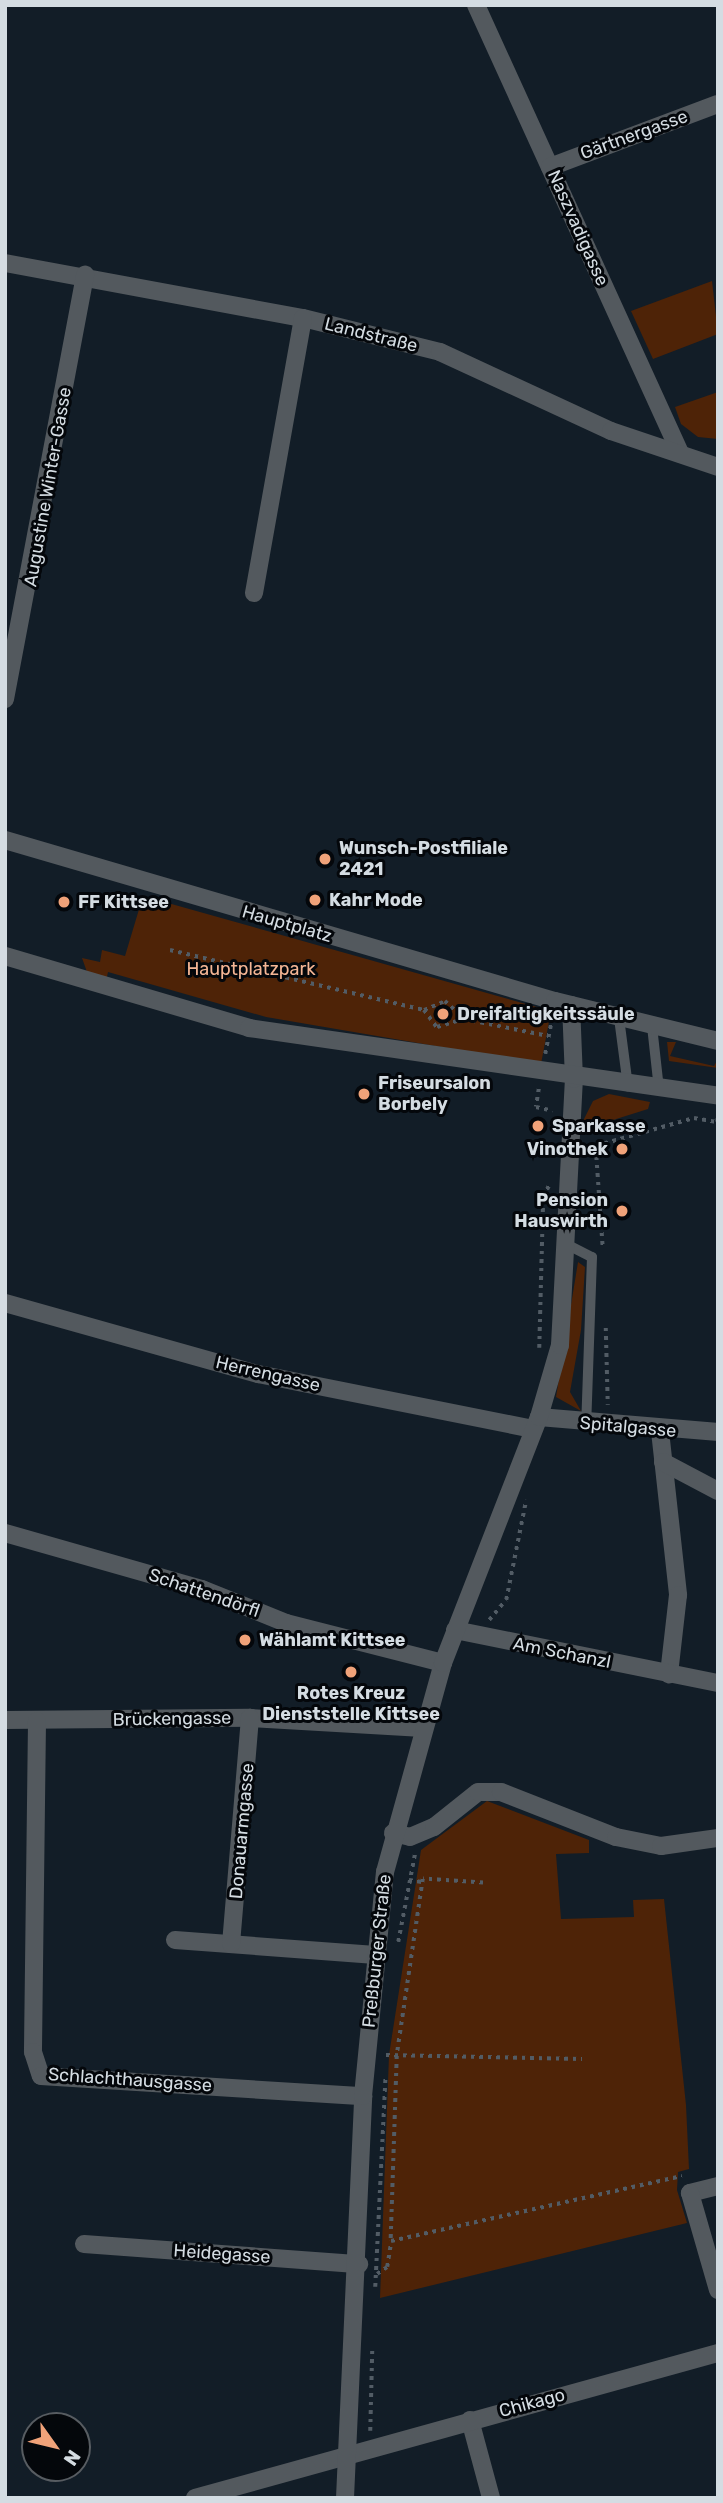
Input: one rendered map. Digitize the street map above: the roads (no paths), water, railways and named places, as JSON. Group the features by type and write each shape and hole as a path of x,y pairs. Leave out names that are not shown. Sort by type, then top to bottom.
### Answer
{"street":[{"name":"Naszvadigasse","path":"477,5 679,451"},
{"name":"Gärtnergasse","path":"550,167 718,104"},
{"name":"Landstraße","path":"5,263 85,274 303,318 440,352 611,431 679,451 718,467"},
{"name":"Augustine Winter-Gasse","path":"5,699 85,274"},
{"path":"254,593 303,318"},
{"name":"Hauptplatz","path":"5,840 563,1003 718,1041"},
{"path":"5,956 249,1028 541,1075 718,1096"},
{"path":"563,1003 574,1079"},
{"name":"Preßburger Straße","path":"345,2498 359,2264 363,2096 374,1955 393,1833 443,1663 536,1423 560,1345 568,1245 574,1079"},
{"name":"Herrengasse","path":"5,1303 258,1374 536,1423"},
{"name":"Spitalgasse","path":"536,1423 718,1432"},
{"path":"660,1431 678,1594 669,1674"},
{"path":"663,1462 718,1491"},
{"name":"Schattendörfl","path":"5,1533 202,1588 286,1623 443,1663"},
{"name":"Am Schanzl","path":"455,1630 718,1684"},
{"name":"Brückengasse","path":"5,1720 250,1718 423,1728"},
{"name":"Donauarmgasse","path":"231,1944 250,1718"},
{"name":"Schlachthausgasse","path":"37,1721 33,2052 41,2076 363,2096"},
{"path":"393,1833 417,1834 478,1791 501,1792 571,1824 628,1840 661,1846 718,1838"},
{"path":"175,1940 374,1955"},
{"path":"718,2186 690,2193 718,2290"},
{"name":"Heidegasse","path":"84,2244 359,2264"},
{"name":"Chikago","path":"195,2498 371,2447 718,2353"},
{"path":"470,2420 491,2498"}],"lane":[{"path":"620,1018 628,1086"},
{"path":"652,1026 660,1089"},
{"path":"568,1245 593,1257 586,1425"}],"place":[{"name":"Wunsch-Postfiliale 2421","path":"325,859"},
{"name":"Kahr Mode","path":"315,900"},
{"name":"FF Kittsee","path":"64,902"},
{"name":"Dreifaltigkeitssäule","path":"443,1014"},
{"name":"Friseursalon Borbely","path":"364,1094"},
{"name":"Sparkasse","path":"538,1126"},
{"name":"Vinothek","path":"622,1149"},
{"name":"Pension Hauswirth","path":"622,1211"},
{"name":"Wählamt Kittsee","path":"245,1640"},
{"name":"Rotes Kreuz Dienststelle Kittsee","path":"351,1672"}],"park label":[{"name":"Hauptplatzpark","path":"251,969"}]}
